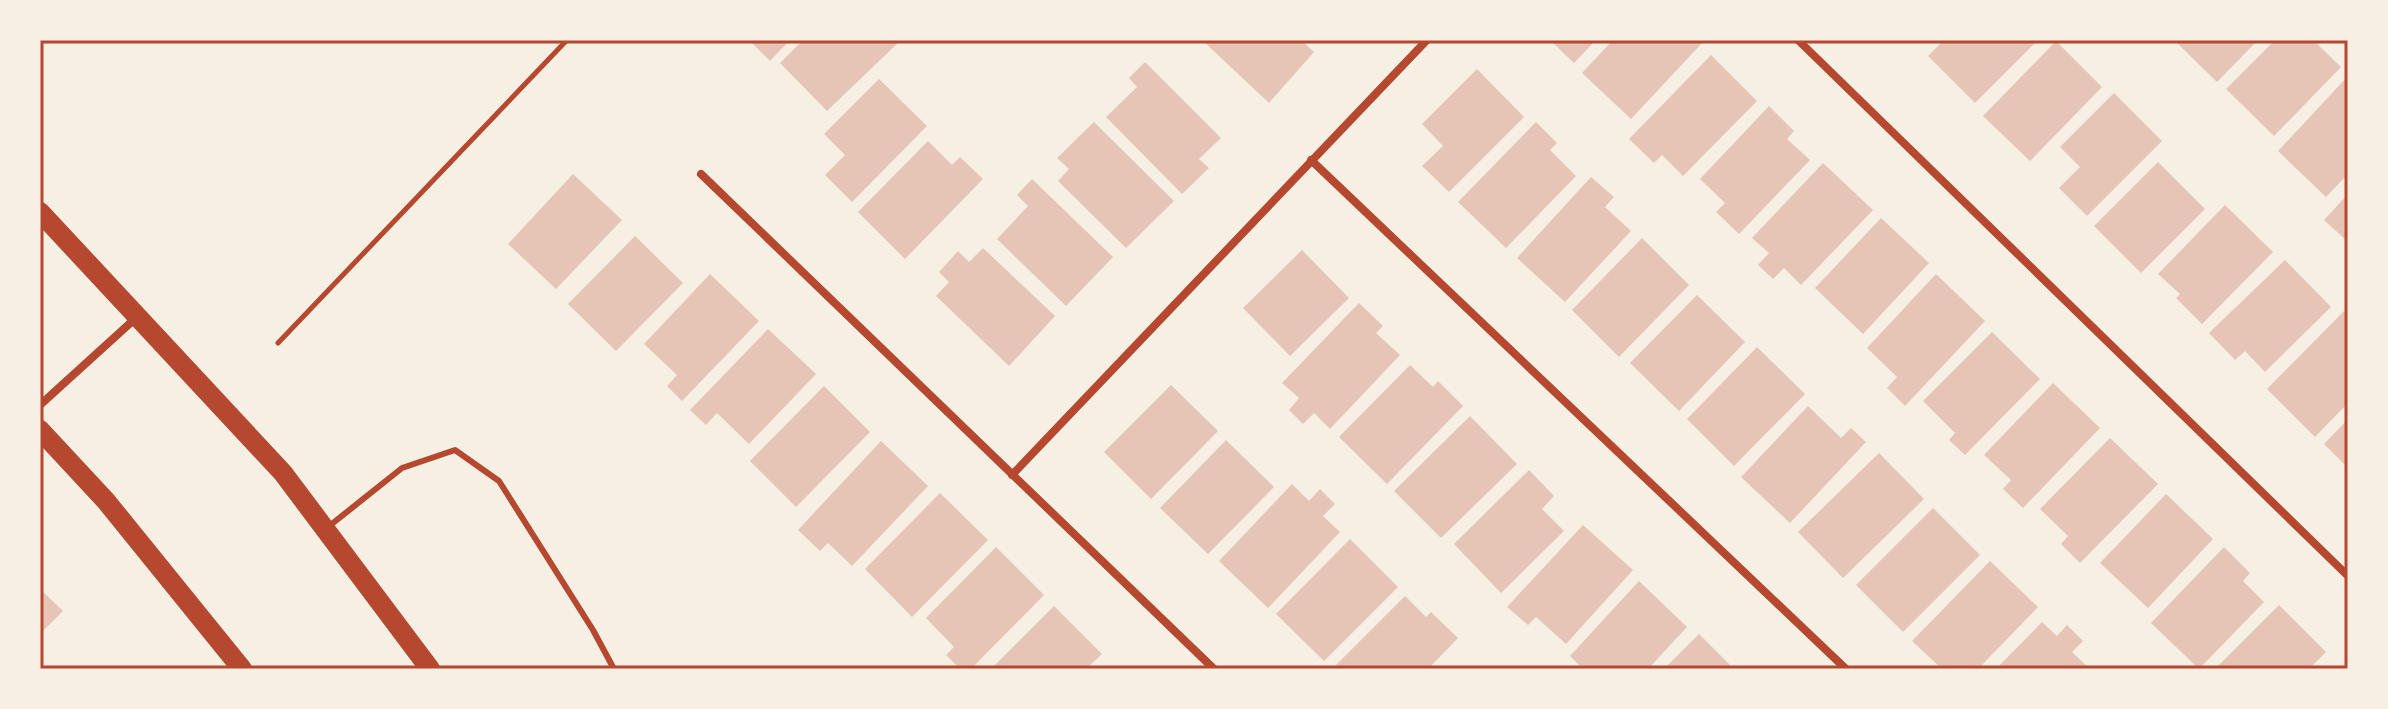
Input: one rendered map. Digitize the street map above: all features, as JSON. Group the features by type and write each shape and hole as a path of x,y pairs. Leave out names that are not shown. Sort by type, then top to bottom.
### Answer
{"main road":[{"path":"40,212 283,473 430,669"},
{"path":"40,430 106,501 242,669"}],"street":[{"path":"1012,475 1427,40"},
{"path":"1798,40 2348,576"},
{"path":"1311,160 1846,669"},
{"path":"701,174 1214,669"},
{"path":"40,405 138,316"}],"lane":[{"path":"325,529 402,468 455,450 499,481 593,630 614,669"}],"path":[{"path":"278,343 567,40"}],"building":[{"path":"749,40 790,40 770,61"},
{"path":"803,40 901,40 827,111 780,63"},
{"path":"1202,40 1301,40 1314,52 1269,103"},
{"path":"1550,40 1596,40 1574,63"},
{"path":"1613,40 1703,42 1631,119 1582,73"},
{"path":"1944,40 2038,40 1975,103 1928,56"},
{"path":"2174,40 2258,40 2217,82"},
{"path":"2275,40 2313,40 2341,67 2274,136 2226,89"},
{"path":"2056,41 2102,87 2030,161 1983,116"},
{"path":"1711,55 1757,101 1683,176 1662,155 1654,163 1629,139"},
{"path":"1145,62 1221,138 1199,159 1209,168 1182,194 1106,117 1137,87 1129,78"},
{"path":"1477,69 1524,117 1449,192 1422,166 1443,146 1422,124"},
{"path":"2348,76 2348,174 2326,197 2278,151"},
{"path":"879,79 927,126 852,202 825,175 845,155 824,134"},
{"path":"2114,93 2162,141 2087,216 2059,188 2080,167 2060,147"},
{"path":"1769,106 1794,131 1787,139 1810,160 1739,234 1716,212 1725,203 1700,179"},
{"path":"1094,122 1174,201 1126,248 1058,181 1069,169 1057,158"},
{"path":"1536,122 1557,143 1550,150 1576,176 1506,248 1458,202"},
{"path":"928,141 952,165 960,157 983,179 905,259 858,212"},
{"path":"2158,162 2205,209 2141,273 2094,226"},
{"path":"1823,163 1873,210 1801,285 1784,268 1773,279 1758,265 1769,253 1752,238"},
{"path":"573,174 622,220 556,289 508,244"},
{"path":"1591,177 1614,197 1605,207 1631,231 1565,302 1517,258"},
{"path":"1032,179 1113,257 1066,306 997,239 1028,206 1017,195"},
{"path":"2348,194 2348,242 2324,220"},
{"path":"2225,205 2273,252 2202,324 2176,298 2180,294 2158,274"},
{"path":"1881,218 1929,263 1863,334 1815,288"},
{"path":"635,236 683,283 616,351 568,304"},
{"path":"1642,238 1689,285 1619,357 1572,310"},
{"path":"983,248 1055,316 1009,366 936,296 949,282 939,272 958,251 969,262"},
{"path":"1302,250 1349,298 1290,356 1243,308"},
{"path":"2285,260 2331,307 2265,372 2245,351 2235,360 2209,333"},
{"path":"710,274 759,321 682,401 667,386 677,375 644,344"},
{"path":"1936,274 1985,321 1905,406 1887,388 1897,377 1867,348"},
{"path":"1697,295 1745,342 1679,411 1630,363"},
{"path":"1359,303 1383,326 1376,333 1400,355 1330,429 1314,413 1303,424 1289,410 1299,398 1282,383"},
{"path":"2344,311 2348,314 2348,403 2315,437 2267,389"},
{"path":"768,329 816,374 749,444 717,413 706,425 690,410"},
{"path":"1992,332 2040,379 1965,455 1949,440 1955,433 1923,401"},
{"path":"1757,347 1805,394 1734,466 1687,419"},
{"path":"1410,365 1433,387 1438,381 1463,406 1387,484 1339,437"},
{"path":"2053,383 2100,428 2023,508 2003,489 2011,480 1984,455"},
{"path":"1171,385 1218,431 1151,499 1104,452"},
{"path":"824,386 870,432 796,507 750,461"},
{"path":"1808,406 1841,438 1851,428 1866,442 1790,523 1741,477"},
{"path":"1470,416 1517,464 1441,538 1394,491"},
{"path":"2348,419 2348,468 2324,444"},
{"path":"2110,438 2158,484 2080,563 2061,544 2068,536 2040,509"},
{"path":"1226,440 1274,487 1208,554 1160,508"},
{"path":"881,441 928,486 852,566 828,543 820,551 798,530"},
{"path":"1879,453 1924,499 1843,578 1798,532"},
{"path":"1529,470 1554,496 1542,509 1564,531 1501,593 1454,544"},
{"path":"1292,484 1309,501 1320,489 1335,504 1323,516 1340,532 1268,608 1219,561"},
{"path":"940,493 988,540 912,617 865,569"},
{"path":"2166,494 2213,539 2148,608 2100,563"},
{"path":"1933,508 1980,555 1903,632 1856,585"},
{"path":"1583,525 1633,570 1566,644 1536,617 1528,625 1507,607"},
{"path":"1350,539 1398,587 1324,661 1276,614"},
{"path":"996,547 1044,595 971,669 960,669 946,655 954,647 926,618"},
{"path":"2224,547 2250,573 2243,581 2264,602 2199,669 2151,623"},
{"path":"1990,561 2038,607 1978,669 1942,669 1912,641"},
{"path":"1639,581 1687,627 1648,669 1583,669 1570,656"},
{"path":"40,589 63,611 40,634"},
{"path":"1405,596 1426,617 1431,612 1458,638 1428,669 1332,669"},
{"path":"2279,605 2326,652 2309,669 2215,669"},
{"path":"1054,606 1102,654 1086,669 991,669"},
{"path":"2042,622 2057,636 2067,625 2083,641 2072,652 2090,669 1996,669"},
{"path":"1699,634 1734,669 1664,669"}]}
